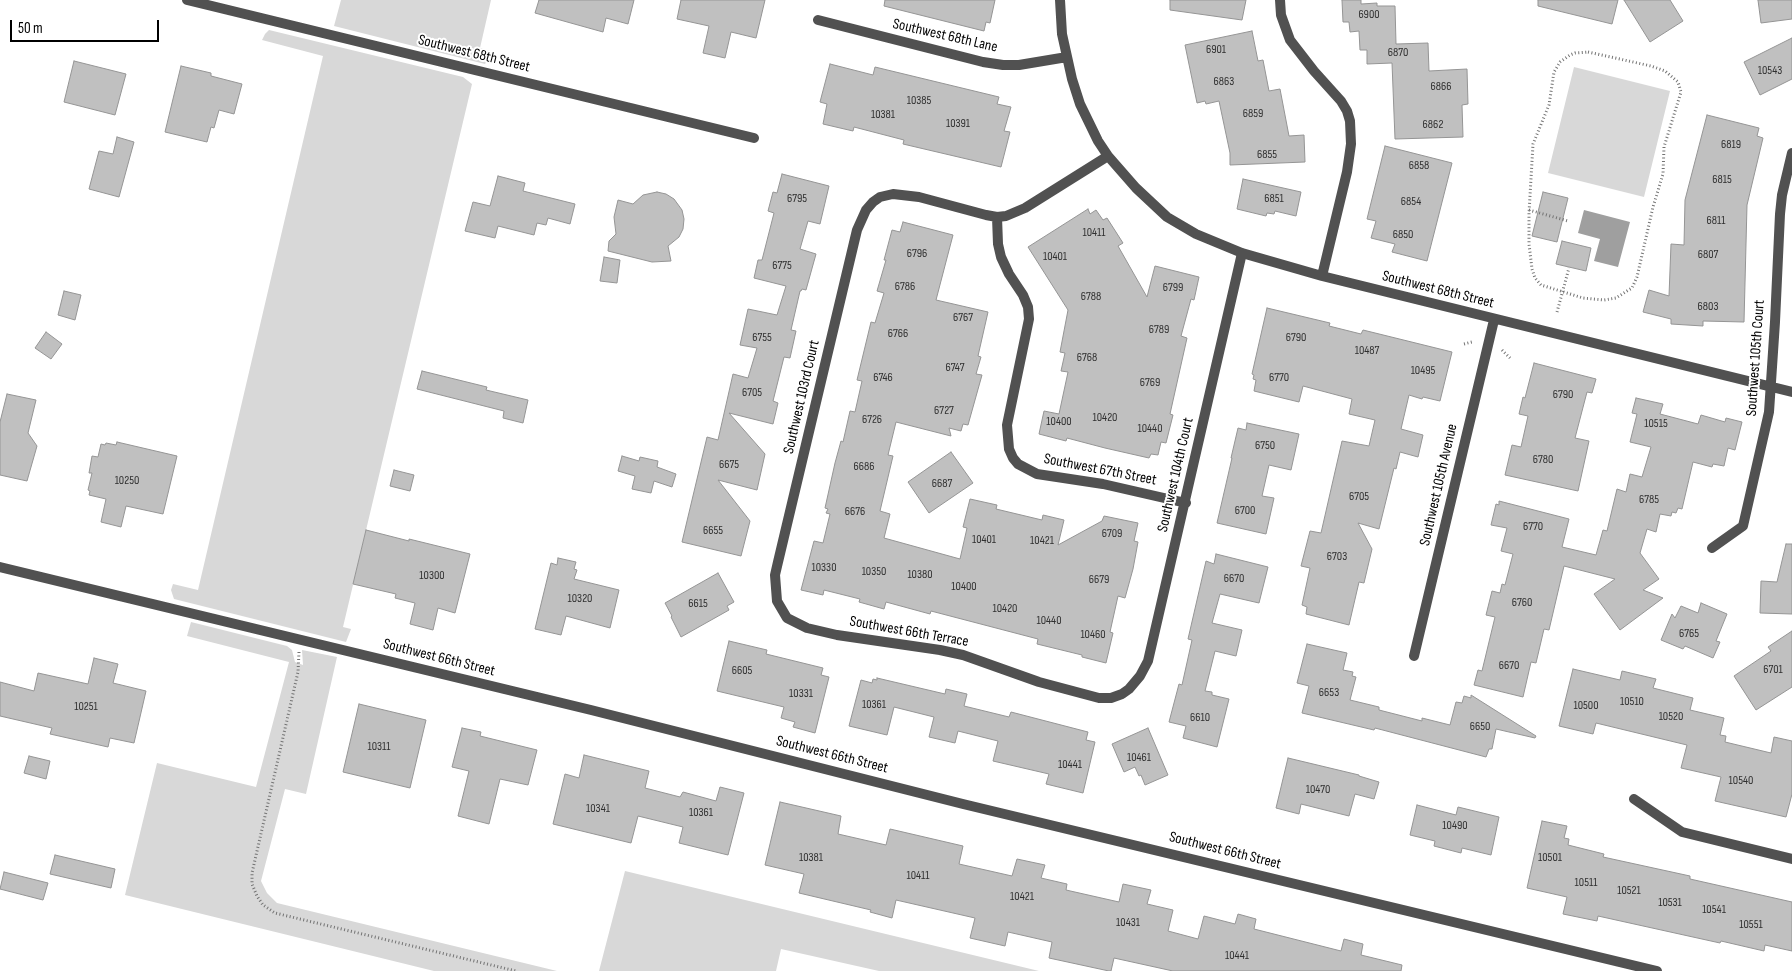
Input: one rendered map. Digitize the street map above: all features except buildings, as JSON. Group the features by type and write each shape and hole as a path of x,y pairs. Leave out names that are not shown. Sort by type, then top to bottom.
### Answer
{"street":[{"name":"Southwest 68th Street","path":"187,0 754,138"},
{"name":"Southwest 68th Street","path":"1060,0 1062,34 1067,57 1080,104 1098,141 1108,156 1136,188 1167,216 1202,237 1242,253 1322,276 1494,320 1792,392"},
{"path":"1280,0 1281,15 1290,40 1314,72 1341,101 1350,121 1351,144 1347,172 1322,276"},
{"name":"Southwest 68th Lane","path":"818,20 996,64 1019,65 1067,57"},
{"name":"Southwest 105th Court","path":"1712,548 1743,526 1769,412 1780,214 1782,195 1792,153"},
{"path":"997,217 1006,216 1025,208 1108,156"},
{"name":"Southwest 103rd Court","path":"781,611 777,602 775,588 778,562 857,230 866,210 880,197 893,194 908,195 997,217"},
{"name":"Southwest 67th Street","path":"997,217 998,244 1001,257 1028,307 1029,319 1007,425 1009,449 1014,458 1018,464 1037,474 1103,484 1186,503"},
{"name":"Southwest 104th Court","path":"1122,694 1136,683 1148,661 1186,503 1242,253"},
{"name":"Southwest 105th Avenue","path":"1414,656 1494,320"},
{"name":"Southwest 66th Street","path":"0,567 591,710 963,804 1657,971"},
{"name":"Southwest 66th Terrace","path":"781,611 796,624 820,632 964,655 1039,682 1099,698 1111,698 1122,694"},
{"path":"1634,799 1682,832 1792,859"}],"path":[{"path":"1581,52 1604,55 1658,68 1670,74 1678,82 1680,97 1664,147 1663,174 1635,283 1632,288 1622,295 1610,299 1590,299 1545,287 1533,274 1530,262 1529,210 1533,144 1550,100 1554,72 1565,58 1581,52"},
{"path":"1529,210 1568,221"},
{"path":"1557,312 1569,268"},
{"path":"1464,344 1472,342"},
{"path":"1501,349 1510,358"},
{"path":"298,639 298,672 252,872 252,884 256,896 263,905 276,913 516,971"}],"shaded area":[{"path":"341,0 491,0 480,48 491,51 490,57 485,64 334,26"},
{"path":"269,30 463,77 472,84 343,627 351,629 346,642 174,599 171,590 173,584 198,590 323,56 262,40"},
{"path":"1574,67 1670,91 1644,197 1548,173"},
{"path":"1584,210 1630,222 1618,267 1594,261 1600,239 1578,233"},
{"path":"191,622 287,646 292,650 295,662 303,665 302,650 337,657 306,794 285,789 261,881 267,893 277,903 557,971 434,971 125,895 157,763 256,787 289,662 187,636"},
{"path":"625,871 1039,971 879,971 781,949 776,971 599,971"}]}
